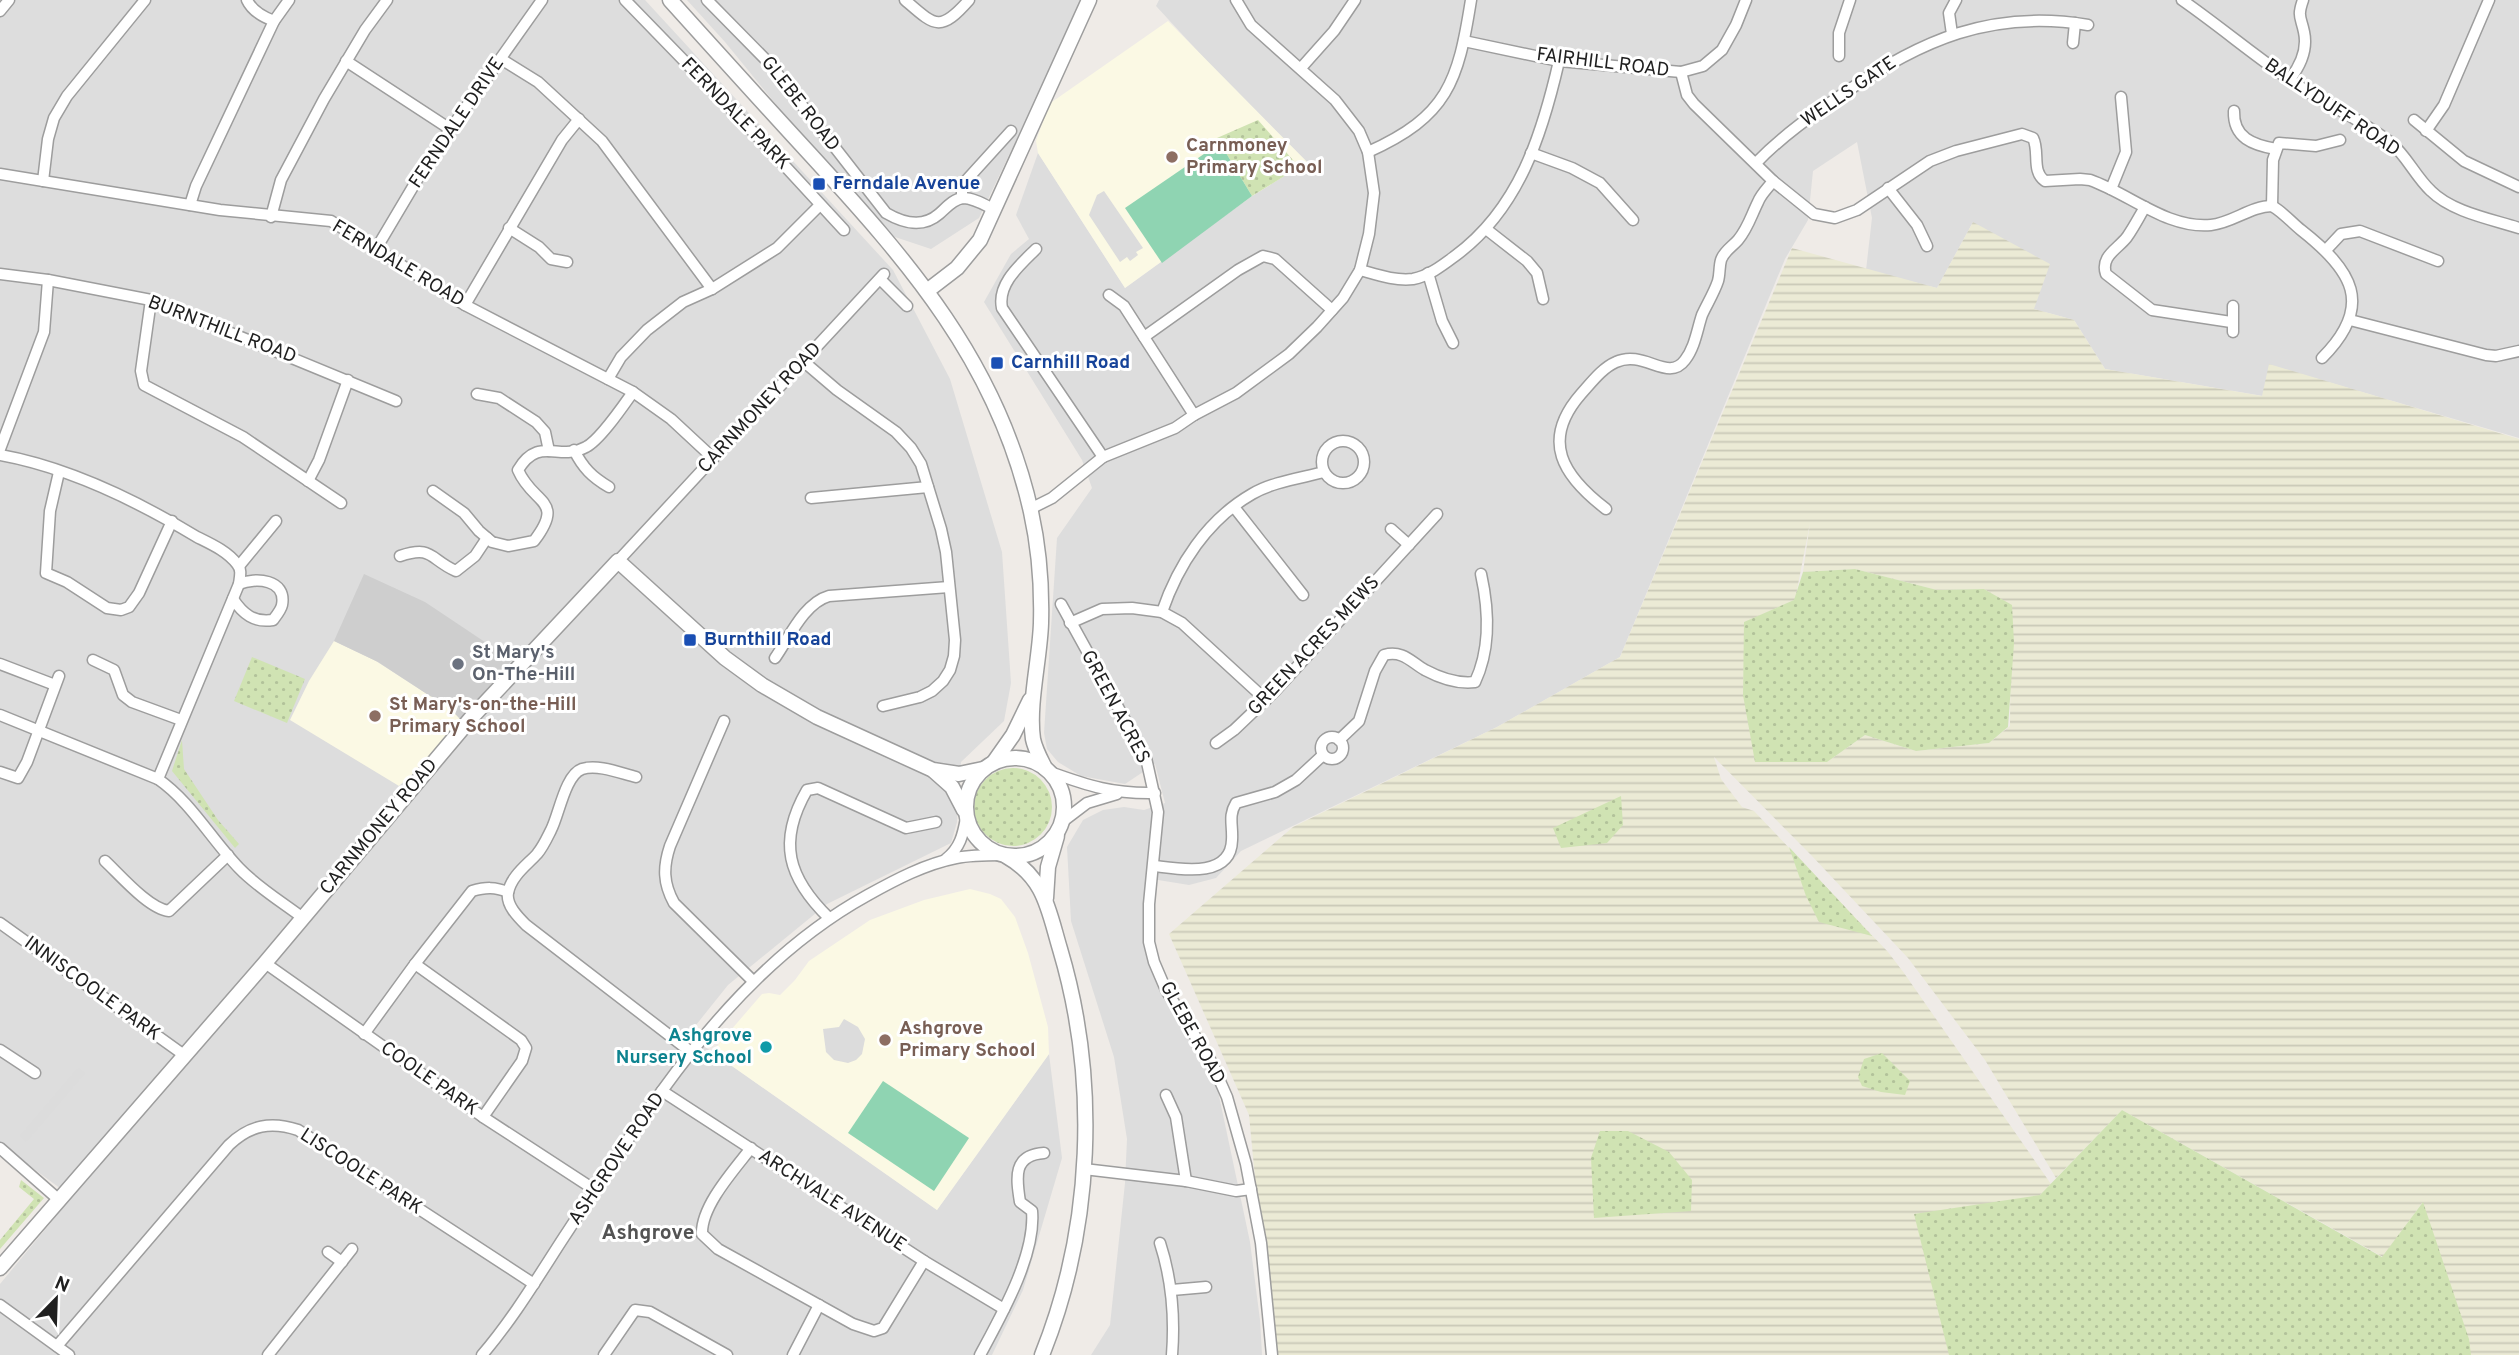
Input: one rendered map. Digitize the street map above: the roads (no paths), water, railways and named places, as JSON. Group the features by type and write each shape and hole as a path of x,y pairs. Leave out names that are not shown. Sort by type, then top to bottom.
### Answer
{"street":[{"path":"0,11 9,0"},
{"path":"43,181 48,139 54,118 67,96 145,0"},
{"path":"247,0 263,17 274,21"},
{"path":"190,205 196,186 274,21 289,0"},
{"path":"271,217 281,180 346,61 387,0"},
{"name":"FERNDALE DRIVE","path":"376,249 450,129 542,0"},
{"name":"FERNDALE PARK","path":"625,0 844,230"},
{"path":"670,0 878,229 927,291 978,368 998,408 1030,509 1041,588 1040,649 1033,738 1047,770 1057,781 1064,800 1061,825 1048,867 1046,902"},
{"name":"GLEBE ROAD","path":"707,0 769,63 886,213 899,221 925,221 936,217 954,201 962,198"},
{"path":"905,0 929,20 937,23 946,22 968,0"},
{"path":"927,291 970,254 980,240 1089,0"},
{"path":"1030,509 1052,498 1103,457 1175,428 1236,393 1278,362 1317,327 1352,286 1360,271 1370,234 1374,193 1368,152 1359,131 1335,100 1251,24 1236,0"},
{"path":"1301,68 1334,31 1355,0"},
{"path":"1368,152 1420,124 1446,93 1457,70 1471,0"},
{"name":"FAIRHILL ROAD","path":"1464,41 1559,61 1681,72 1703,66 1722,50 1746,0"},
{"path":"1839,56 1839,33 1850,0"},
{"path":"1952,34 1949,13 1956,0"},
{"name":"BALLYDUFF ROAD","path":"2182,0 2252,54 2390,143 2408,160 2432,192 2464,209 2519,228"},
{"path":"2290,79 2300,66 2305,45 2298,14 2303,0"},
{"path":"2426,131 2444,105 2489,0"},
{"name":"WELLS GATE","path":"1756,163 1793,129 1862,80 1892,61 1952,34 2012,21 2036,20 2088,25"},
{"path":"2073,43 2075,23"},
{"path":"501,59 538,82 602,141 712,289"},
{"path":"346,61 450,129"},
{"path":"1360,271 1395,280 1427,274 1463,250 1497,218 1518,183 1531,153 1545,115 1559,61"},
{"path":"1681,72 1688,95 1694,104 1773,181 1814,214 1835,218 1857,210 1930,161 1956,151 2022,134 2033,138 2036,144 2037,171 2039,177 2045,181 2052,183 2080,179 2111,189 2174,221 2208,226 2225,223 2260,208 2272,206 2326,250 2342,268 2348,280 2351,296 2350,320 2337,343 2322,358"},
{"path":"2111,189 2126,152 2121,97"},
{"path":"2234,111 2236,128 2243,138 2251,143 2276,149"},
{"path":"465,305 562,140 579,119"},
{"path":"2414,120 2464,162 2519,187"},
{"path":"995,209 962,198 962,185 1011,131"},
{"path":"2272,206 2272,172 2279,143 2316,146 2340,140"},
{"path":"1531,153 1572,168 1600,183 1633,220"},
{"name":"FERNDALE ROAD","path":"0,174 271,217 331,221 465,305 633,392 671,419 713,458"},
{"path":"1606,509 1590,496 1564,463 1558,442 1564,418 1588,387 1606,368 1616,362 1637,358 1669,369 1677,368 1685,361 1692,350 1702,316 1719,278 1722,257 1745,233 1758,201 1773,181"},
{"path":"1888,188 1917,225 1927,246"},
{"path":"608,379 621,357 647,330 683,302 712,289 777,248 820,205"},
{"path":"2145,206 2125,240 2107,258 2104,267 2106,274 2152,310 2232,327 2233,306"},
{"path":"509,228 551,259 567,262"},
{"path":"1486,229 1527,261 1537,273 1543,299"},
{"path":"2326,250 2342,233 2360,232 2438,261"},
{"path":"1036,249 1013,272 1000,297 1002,308 1103,457"},
{"path":"1144,337 1238,270 1263,256 1275,259 1332,310"},
{"name":"BURNTHILL ROAD","path":"0,274 48,280 150,300 396,401"},
{"path":"1427,274 1442,321 1453,343"},
{"name":"CARNMONEY ROAD","path":"0,1268 265,963 472,718 882,277 907,306"},
{"path":"0,449 44,332 48,280"},
{"path":"1109,295 1124,306 1194,415"},
{"path":"150,300 141,371 144,385 243,437 341,503"},
{"path":"2350,320 2486,355 2496,356 2519,351"},
{"path":"803,361 837,390 896,432 911,448 921,464 946,552 955,640 950,670 932,691 920,697 883,706"},
{"path":"308,481 319,460 348,380"},
{"path":"433,491 464,513 487,538 508,546 534,541 547,524 549,513 543,501 524,484 518,470 525,458 539,450 574,450 587,447 633,392"},
{"path":"477,394 499,398 528,417 545,432 549,451"},
{"path":"1349,441 1360,449 1365,462 1355,480 1341,483 1334,481 1324,472 1324,451 1335,442 1349,441"},
{"path":"574,450 590,476 609,487"},
{"path":"0,455 59,472 104,489 172,522 228,555 239,566 239,584 158,779"},
{"path":"59,472 50,511 46,573 67,582 107,608 121,610 129,607 139,593 172,522"},
{"path":"1162,612 1169,592 1195,545 1220,516 1254,493 1324,472"},
{"path":"811,498 928,487"},
{"path":"1234,507 1303,594"},
{"name":"GREEN ACRES MEWS","path":"1216,743 1266,700 1437,514"},
{"path":"239,566 276,521"},
{"path":"1391,529 1409,545"},
{"path":"400,556 416,551 433,555 445,566 456,571 475,556 487,538"},
{"path":"618,561 725,658 762,685 817,717 933,770 959,774 1007,758 1020,758 1088,786 1120,793 1155,793"},
{"path":"1155,866 1191,871 1209,868 1225,859 1232,842 1231,812 1236,803 1275,792 1296,779 1323,755 1333,759 1339,756 1342,746 1339,740 1359,721 1384,655 1392,653 1406,656 1425,670 1461,684 1475,682 1484,664 1488,608 1481,574"},
{"path":"233,599 252,619 263,621 273,620 282,606 282,597 277,588 266,580 251,579 239,584"},
{"path":"775,658 810,606 819,598 950,587"},
{"name":"GREEN ACRES","path":"1061,604 1146,758 1155,793"},
{"path":"1070,623 1102,609 1132,608 1162,612 1182,623 1266,700"},
{"path":"93,660 114,670 123,695 132,702 181,720"},
{"path":"0,664 57,680 27,762 18,778 0,772"},
{"path":"966,816 969,789 1013,734 1035,686"},
{"path":"0,715 168,785 250,878 303,918"},
{"path":"724,721 670,846 665,862 665,874 667,891 674,902 752,981"},
{"path":"636,777 601,768 582,769 572,778 552,829 539,852 520,871 508,892 508,899 514,912 526,925 691,1052"},
{"path":"933,770 952,787 970,829 984,846 1030,872 1046,902 1069,977 1084,1084 1084,1169 1071,1258 1058,1310 1042,1355"},
{"path":"829,918 808,898 796,877 791,854 790,835 798,805 807,790 818,788 905,828 936,821"},
{"path":"1005,856 1032,854 1053,839 1061,825 1087,803 1120,793"},
{"name":"GLEBE ROAD","path":"1155,793 1158,812 1155,866 1149,904 1149,942 1166,990 1212,1063 1227,1097 1251,1189 1261,1243 1272,1355"},
{"name":"ASHGROVE ROAD","path":"941,862 956,851 961,842 966,816"},
{"path":"105,861 150,902 162,911 169,911 228,855"},
{"name":"ASHGROVE ROAD","path":"482,1355 534,1284 691,1052 752,981 803,937 876,890 941,862 968,856 1005,856"},
{"path":"364,1034 472,891 485,887 508,892"},
{"name":"INNISCOOLE PARK","path":"0,923 184,1055"},
{"name":"COOLE PARK","path":"265,963 483,1117 596,1190"},
{"path":"415,964 521,1040 526,1048 522,1061 483,1117"},
{"path":"0,1050 35,1073"},
{"name":"ARCHVALE AVENUE","path":"663,1091 1004,1310"},
{"path":"1166,1095 1176,1117 1186,1181"},
{"name":"LISCOOLE PARK","path":"57,1346 229,1144 241,1133 270,1124 298,1130 534,1284"},
{"path":"0,1148 58,1199"},
{"path":"751,1148 706,1213 702,1234 718,1248 853,1324 874,1331 883,1328 924,1261"},
{"path":"980,1355 1004,1310 1033,1225 1032,1210 1020,1202 1017,1174 1022,1161 1032,1154 1044,1153"},
{"path":"1084,1169 1186,1181 1236,1191 1251,1189"},
{"path":"1160,1243 1172,1290 1172,1355"},
{"path":"268,1355 352,1249"},
{"path":"328,1252 342,1262"},
{"path":"1172,1290 1206,1287"},
{"path":"0,1305 69,1355"},
{"path":"793,1355 819,1305"},
{"path":"604,1355 635,1310 650,1312 727,1355"}],"place":[{"name":"Carnmoney Primary School","path":"1172,157"},
{"name":"Ferndale Avenue","path":"819,184"},
{"name":"Carnhill Road","path":"997,363"},
{"name":"Burnthill Road","path":"690,640"},
{"name":"St Mary's On-The-Hill","path":"458,664"},
{"name":"St Mary's-on-the-Hill Primary School","path":"375,716"},
{"name":"Ashgrove Primary School","path":"885,1040"},
{"name":"Ashgrove Nursery School","path":"766,1047"}],"district":[{"name":"Ashgrove","path":"648,1233"}]}
